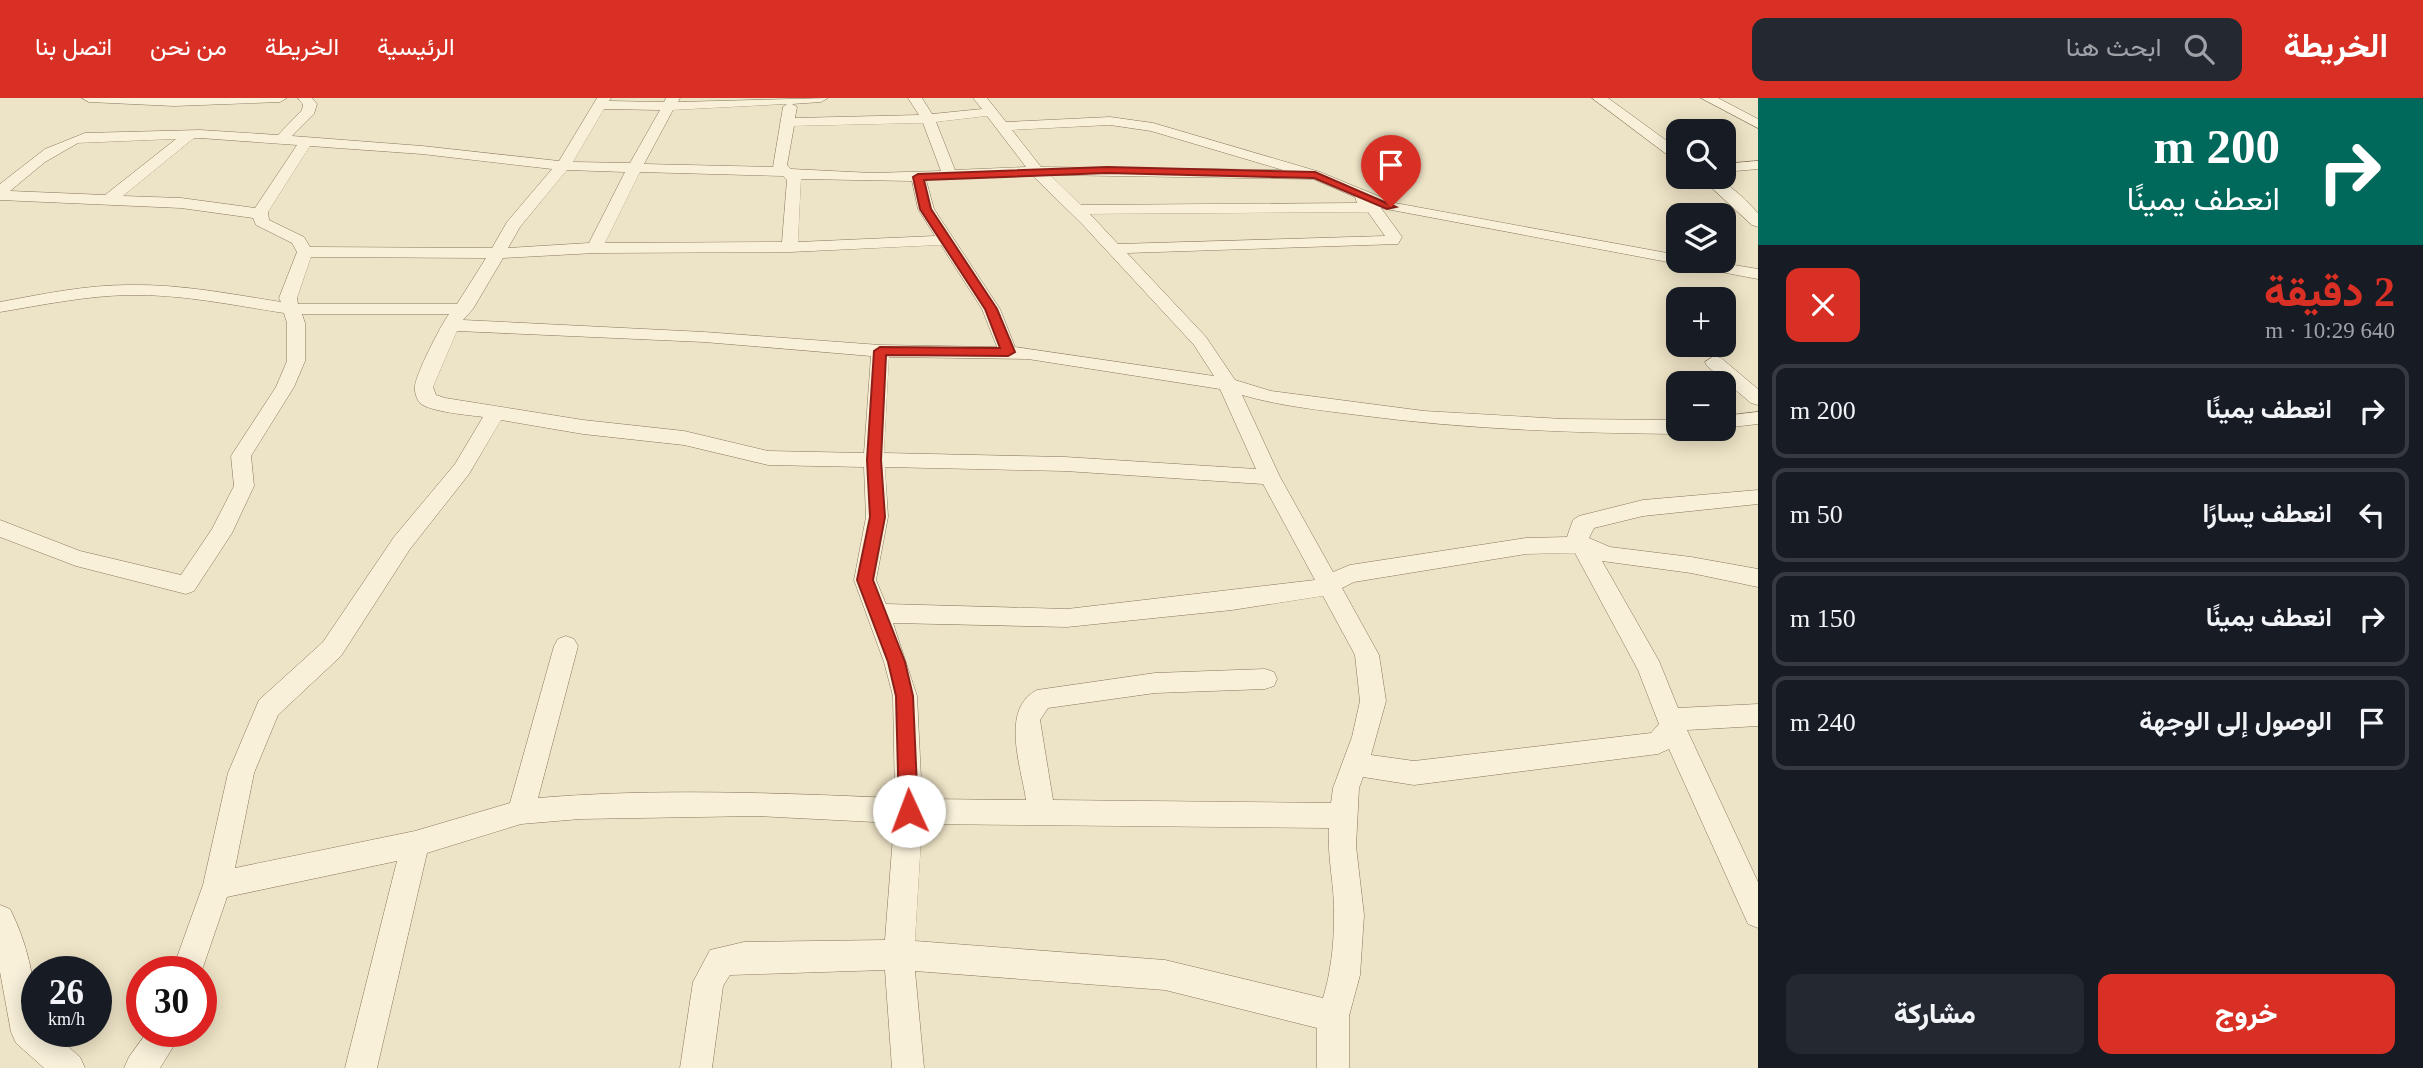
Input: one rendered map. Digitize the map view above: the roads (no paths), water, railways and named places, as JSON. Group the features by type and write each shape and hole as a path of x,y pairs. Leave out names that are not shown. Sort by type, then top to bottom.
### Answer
{"street":[{"path":"89,98 174,102 279,98"},
{"path":"282,139 309,111 310,104 305,98"},
{"path":"821,98 602,102 563,166 513,225 464,309 450,325 424,387 424,393 434,402 583,427 684,439 768,458 1065,464 1270,477"},
{"path":"915,98 928,119 950,176"},
{"path":"1599,98 1666,147"},
{"path":"1708,98 1758,124"},
{"path":"790,99 780,166 794,180 790,247"},
{"path":"595,248 634,169 672,102"},
{"path":"787,122 928,119 991,112 1153,127 1315,175 1391,207 1666,257"},
{"path":"991,112 1037,172 1077,210 1200,341 1221,370 1270,477 1367,655 1373,701 1365,737 1346,788 1342,846 1349,915 1345,975 1333,1016 1333,1068"},
{"path":"110,199 191,134"},
{"path":"0,194 56,146 70,140 85,137 191,134 422,150 563,166 634,169 918,177 1037,172 1315,175"},
{"path":"305,252 298,240 262,222 261,214 306,142"},
{"path":"1736,167 1758,165"},
{"path":"918,177 926,209 991,309 1008,352"},
{"path":"1722,189 1758,222"},
{"path":"1114,249 1293,246 1392,241 1394,237 1372,207 1354,193"},
{"path":"0,194 181,203 261,214"},
{"path":"1077,210 1372,207"},
{"path":"305,252 497,253 595,248 790,247 945,240"},
{"path":"0,528 76,558 186,585 221,533 244,486 241,456 285,387 296,361 296,323 288,298 305,252"},
{"path":"1736,270 1758,274"},
{"path":"0,307 68,295 128,290 186,292 292,309 464,309"},
{"path":"450,325 704,337 880,351 1028,353 1227,384 1270,397 1424,417 1563,426 1666,426"},
{"path":"880,351 874,460 877,517 865,580 896,662 905,696 909,811 899,956 908,1068"},
{"path":"1714,362 1758,400"},
{"path":"192,956 217,886 241,772 268,708 332,649 402,543 462,469 495,412"},
{"path":"1736,421 1758,418"},
{"path":"1758,497 1643,508 1587,522 1578,531 1580,545 1650,668 1673,727 1758,914"},
{"path":"877,613 1067,618 1232,601 1318,589 1350,574 1526,546 1580,545 1609,555 1691,565 1758,578"},
{"path":"521,812 566,646"},
{"path":"1041,812 1027,720 1028,713 1039,701 1046,697 1155,683 1265,679"},
{"path":"1356,764 1414,773 1658,743 1683,717 1758,715"},
{"path":"217,886 415,844 521,812 580,807 757,804 909,811 1344,816"},
{"path":"360,1068 415,844"},
{"path":"0,919 8,936 27,1032 69,1068"},
{"path":"696,1068 708,982 721,961 744,957 899,956 1165,975 1333,1016"},
{"path":"140,1068 155,1047"}]}
